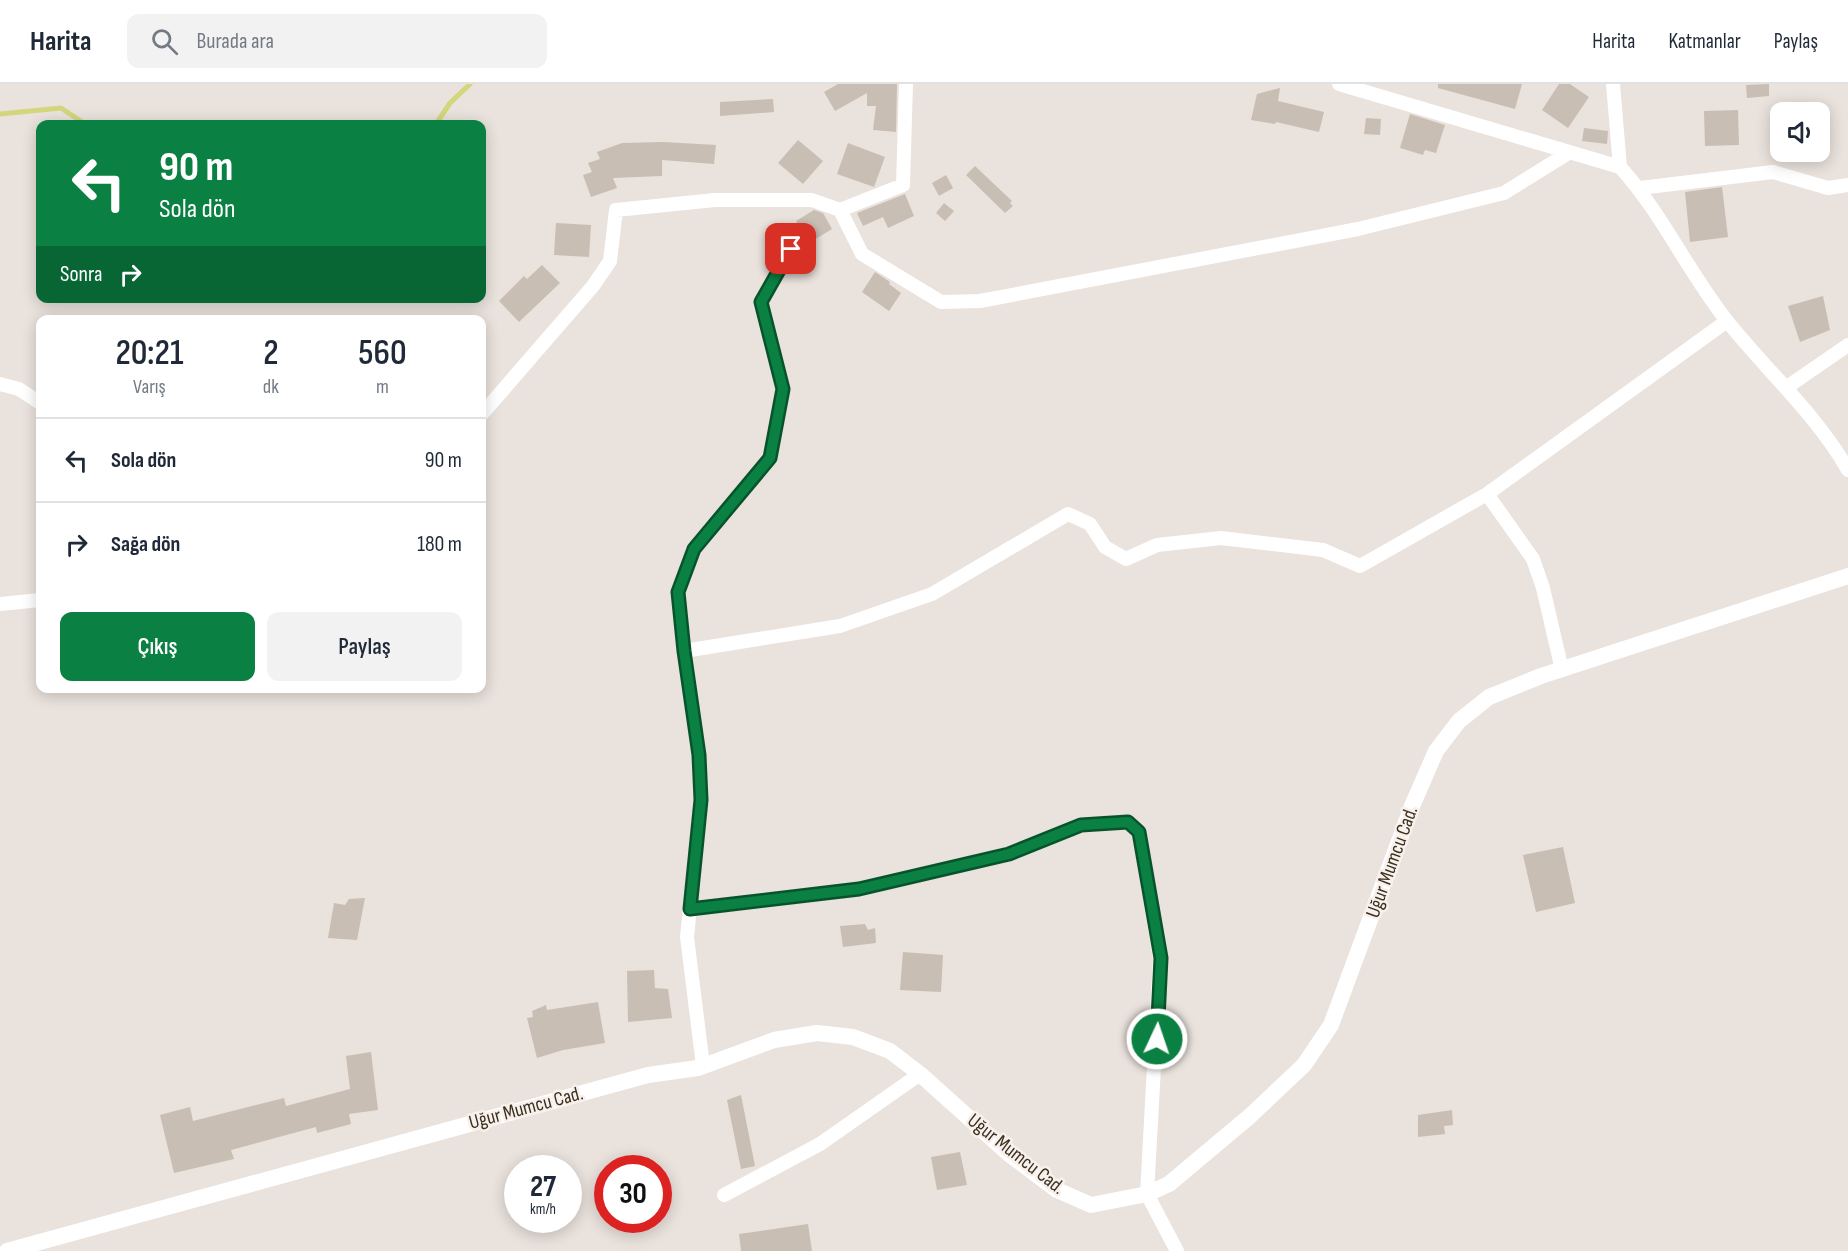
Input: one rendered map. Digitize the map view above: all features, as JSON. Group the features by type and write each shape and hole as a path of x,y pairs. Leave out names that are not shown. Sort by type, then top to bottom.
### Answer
{"street":[{"path":"486,409 593,286 610,261 616,210 714,200 812,200 840,210 903,185 906,84"},
{"path":"1339,84 1620,167 1640,188 1672,243 1727,321 1787,387 1848,470"},
{"path":"1613,84 1620,167"},
{"path":"840,210 862,254 941,302 980,301 1358,229 1504,193 1570,152"},
{"path":"1640,188 1773,172 1828,188 1848,185"},
{"path":"703,1066 687,937 701,800 699,755 678,592 694,549 770,458 783,389 761,302 791,249"},
{"path":"684,651 840,626 932,594 1068,514 1090,524 1105,547 1126,559 1156,545 1221,537 1323,550 1360,566 1487,494 1727,321"},
{"path":"1787,387 1848,345"},
{"path":"0,384 19,389 36,400"},
{"path":"1487,494 1533,558 1543,588 1562,670"},
{"name":"Uğur Mumcu Cad.","path":"7,1251 648,1075 703,1066 774,1040 817,1033 853,1037 890,1051 920,1074 1009,1154 1057,1190 1091,1205 1147,1194 1169,1184 1304,1065 1331,1025 1412,806 1436,752 1459,722 1490,697 1562,670 1848,576"},
{"path":"0,604 36,600"},
{"path":"690,909 859,889 1009,854 1081,825 1128,822 1139,832 1161,958 1147,1194 1177,1251"},
{"path":"724,1195 820,1144 920,1074"}],"building":[{"path":"838,84 897,84 896,132 873,130 876,106 867,106 867,93 835,111 824,92"},
{"path":"1438,84 1522,84 1515,109 1438,88"},
{"path":"1559,84 1570,84 1589,97 1568,128 1542,110"},
{"path":"1769,84 1769,96 1747,98 1746,85"},
{"path":"1280,88 1278,101 1324,112 1319,132 1276,122 1275,124 1251,120 1257,94"},
{"path":"773,99 774,112 720,116 720,102"},
{"path":"1738,110 1739,145 1705,146 1704,111"},
{"path":"1410,114 1445,125 1436,153 1425,150 1423,155 1400,148"},
{"path":"1366,118 1381,119 1380,135 1364,134"},
{"path":"1584,128 1608,131 1607,144 1582,141"},
{"path":"798,140 823,161 803,184 778,163"},
{"path":"663,142 716,145 714,164 662,160 662,176 613,178 617,188 591,197 583,175 592,172 588,163 600,159 597,152 622,143"},
{"path":"848,143 885,157 874,187 837,174"},
{"path":"975,166 1012,201 1010,203 1013,206 1005,213 966,175"},
{"path":"946,175 953,188 939,196 932,183"},
{"path":"1722,187 1728,237 1690,242 1685,192"},
{"path":"905,194 914,216 888,228 883,217 863,226 857,213"},
{"path":"944,203 954,211 945,221 936,213"},
{"path":"814,210 823,213 832,229 809,243 796,221"},
{"path":"556,223 591,225 589,257 554,255"},
{"path":"542,265 560,283 519,322 499,301 524,276 527,279"},
{"path":"875,272 901,293 889,311 862,292"},
{"path":"1823,296 1830,330 1800,342 1788,306"},
{"path":"1563,847 1575,903 1536,912 1523,855"},
{"path":"365,898 357,940 328,938 334,903 345,905 349,899"},
{"path":"865,924 868,930 875,928 876,943 843,947 840,926"},
{"path":"903,952 943,955 941,992 900,990"},
{"path":"654,970 655,988 668,989 672,1018 628,1022 627,971"},
{"path":"598,1002 605,1043 563,1050 537,1058 527,1018 533,1017 532,1011 546,1005 547,1010"},
{"path":"371,1052 378,1110 349,1114 351,1124 317,1133 316,1127 231,1150 234,1159 174,1173 160,1115 190,1107 193,1121 284,1098 286,1106 350,1089 346,1056"},
{"path":"741,1095 755,1166 741,1169 727,1100"},
{"path":"1452,1110 1453,1125 1444,1126 1445,1134 1418,1137 1418,1115"},
{"path":"960,1152 967,1185 937,1190 931,1157"},
{"path":"808,1224 812,1251 741,1251 739,1234"}],"waterway":[{"path":"439,120 450,103 470,84"},
{"path":"0,114 61,108 79,120"}],"route":[{"path":"791,249 761,302 783,389 770,458 694,549 678,592 699,755 701,800 690,909 859,889 1009,854 1081,825 1128,822 1139,832 1161,958 1157,1039"}]}
